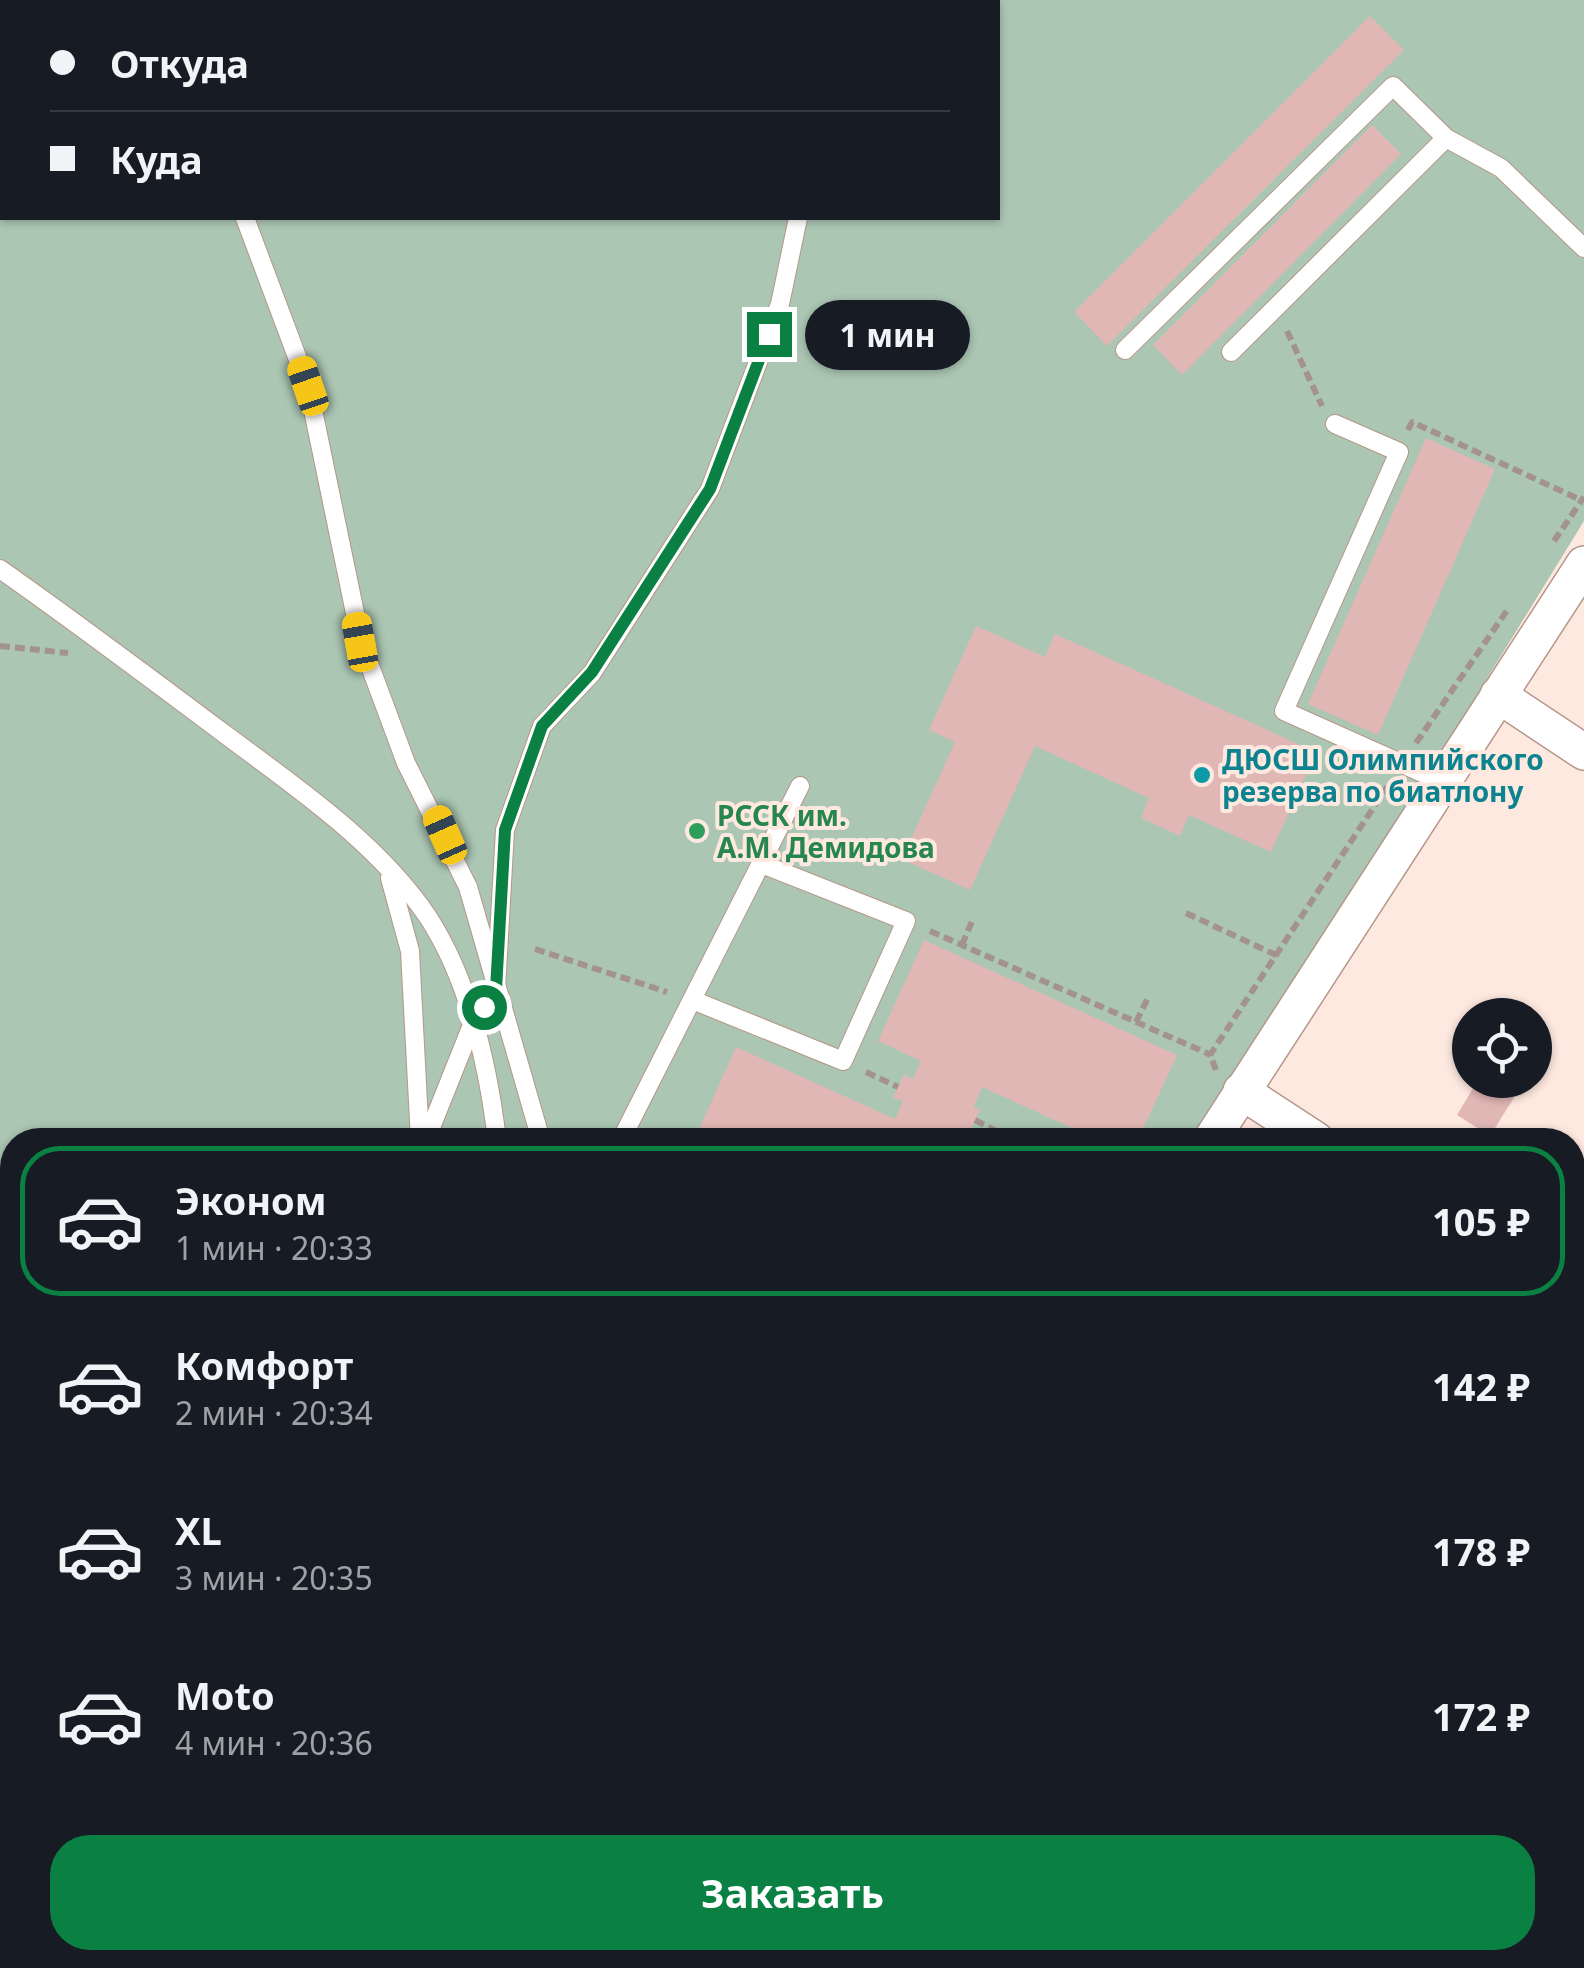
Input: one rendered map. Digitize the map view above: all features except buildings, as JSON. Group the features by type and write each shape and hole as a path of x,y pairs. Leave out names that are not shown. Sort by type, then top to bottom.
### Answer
{"street":[{"path":"1219,1128 1584,564"},
{"path":"1498,695 1584,752"},
{"path":"1248,1083 1302,1128"}],"lane":[{"path":"1124,350 1392,86 1446,138 1501,168 1584,248"},
{"path":"1231,352 1446,138"},
{"path":"246,220 308,386 360,642 406,763 433,809 468,887 537,1128"},
{"path":"428,1128 472,1025 496,989 505,830 542,726 592,672 710,489 780,304 798,220"},
{"path":"1335,424 1400,452 1284,711 1445,783"},
{"path":"0,569 273,770 386,864 428,918 466,996 496,1128"},
{"path":"626,1128 695,1000 800,786"},
{"path":"386,864 410,951 422,1128"},
{"path":"695,1000 843,1061 906,921 762,864"},
{"path":"493,1108 528,1096"}],"path":[{"path":"1276,307 1316,398 1335,424"},
{"path":"1400,452 1412,422 1583,499 1548,550"},
{"path":"1210,1055 1514,599"},
{"path":"0,646 124,659"},
{"path":"1186,913 1320,974"},
{"path":"962,946 973,920"},
{"path":"906,921 1210,1055 1248,1083"},
{"path":"535,949 695,1000"},
{"path":"1136,1022 1148,998"},
{"path":"975,1120 990,1128"}],"green space":[{"name":"РССК им. А.М. Демидова","path":"1000,0 1584,0 1584,521 1210,1128 0,1128 0,220 1000,220"}],"place":[{"name":"ДЮСШ Олимпийского резерва по биатлону","path":"1202,775"},
{"name":"РССК им. А.М. Демидова","path":"697,831"}],"route":[{"path":"484,1007 496,989 505,830 542,726 592,672 710,489 769,334"}]}
